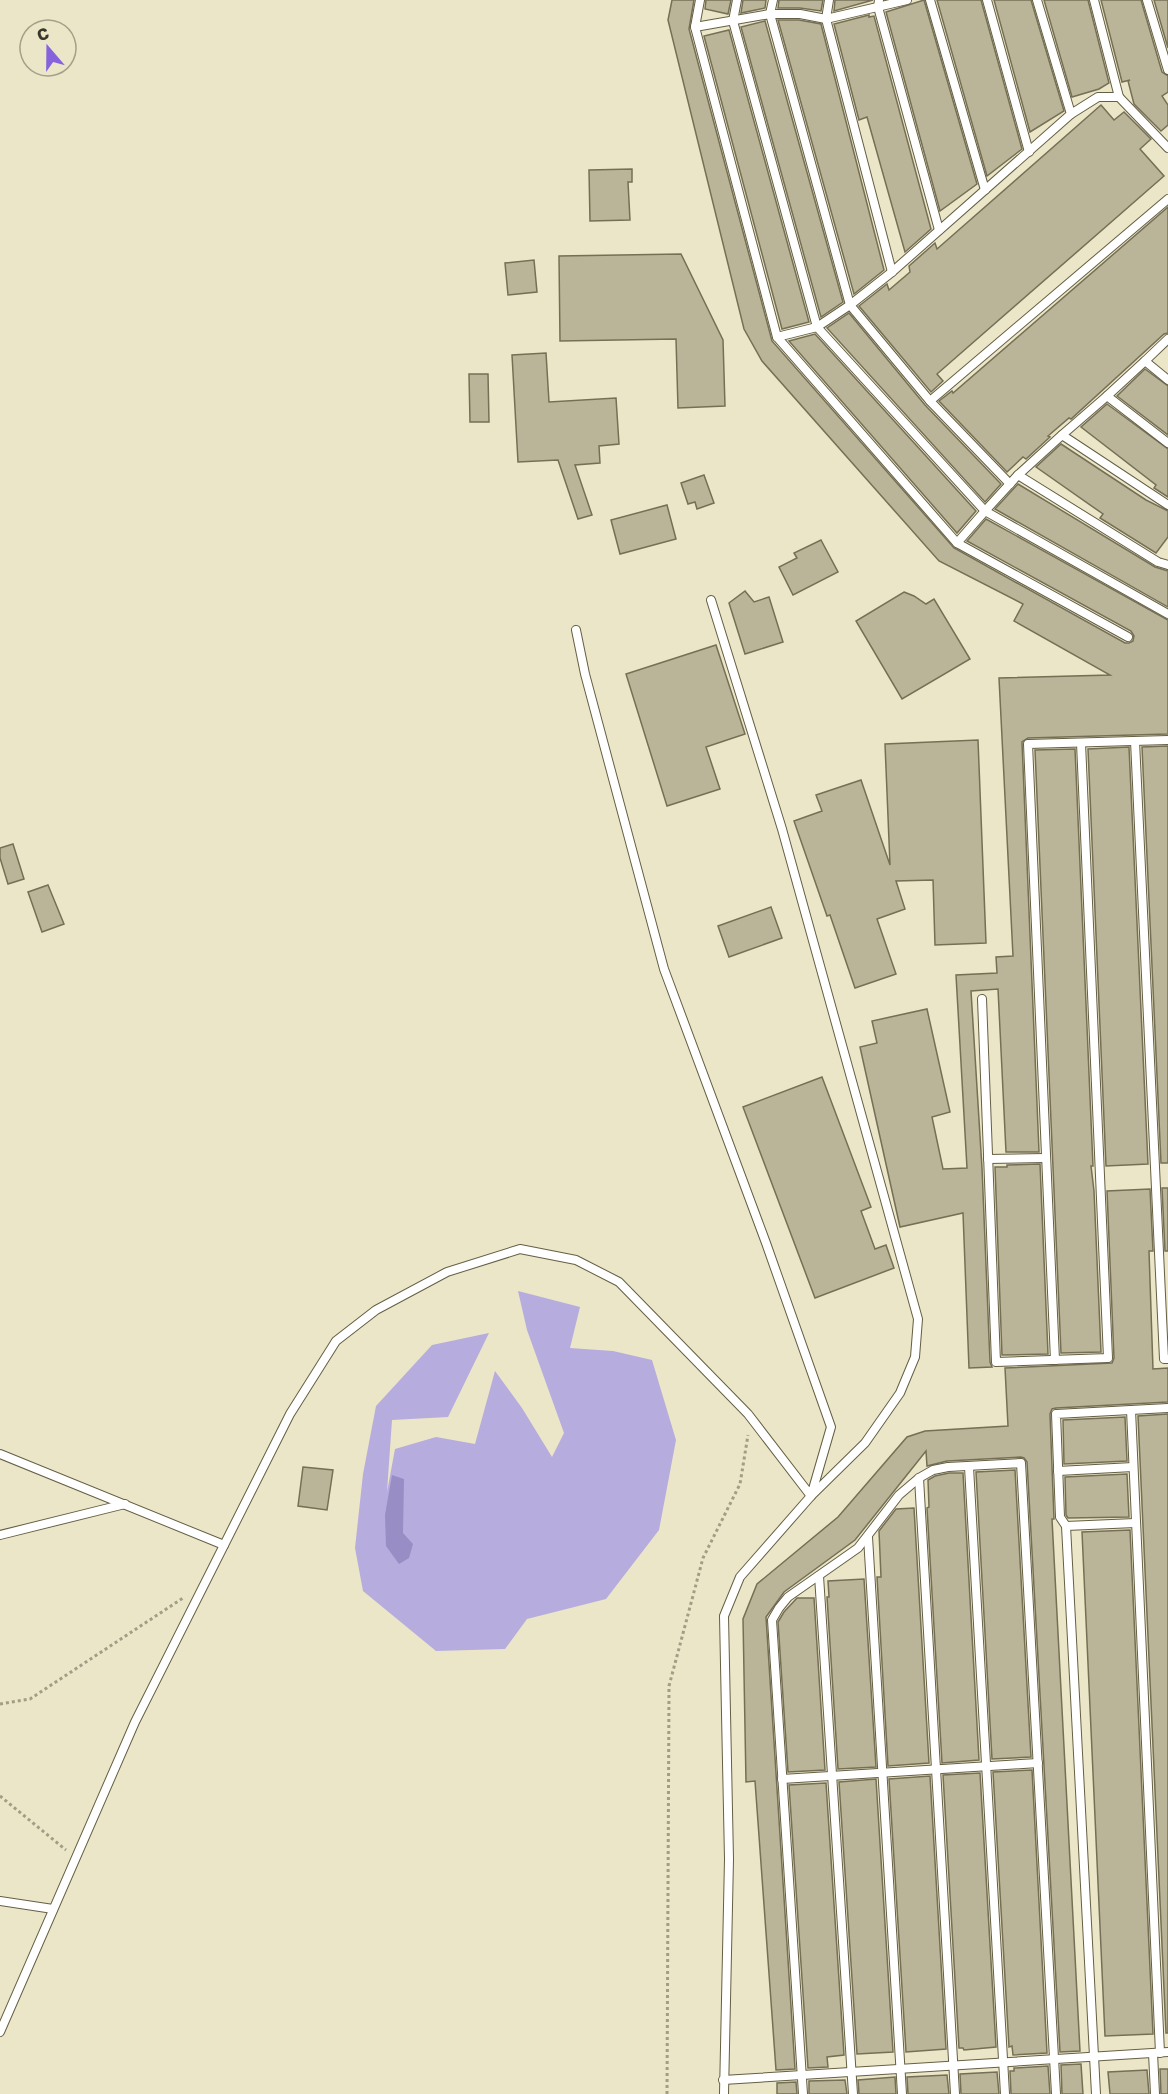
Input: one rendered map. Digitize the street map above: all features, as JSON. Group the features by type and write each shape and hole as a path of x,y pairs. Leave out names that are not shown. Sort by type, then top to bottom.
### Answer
{"lane":[{"path":"700,0 695,27 777,337 957,543 1128,637"},
{"path":"737,0 733,21 817,327 985,511 1168,614"},
{"path":"773,0 770,14 850,305 930,401 1010,484"},
{"path":"829,0 826,19 892,272"},
{"path":"695,27 770,14 800,14 826,19 878,4 907,0"},
{"path":"930,0 985,190"},
{"path":"987,0 1029,152"},
{"path":"1037,0 1071,114"},
{"path":"1094,0 1119,97 1168,148"},
{"path":"1147,0 1168,70"},
{"path":"878,4 939,230"},
{"path":"777,337 817,327 850,305 892,272 1071,114 1098,97 1119,97"},
{"path":"930,401 1168,199"},
{"path":"957,543 1018,475 1168,339"},
{"path":"1145,361 1168,380"},
{"path":"1107,396 1168,443"},
{"path":"1062,435 1168,505"},
{"path":"1018,475 1158,562 1168,565"},
{"path":"711,600 782,829 918,1318 915,1357 900,1393 865,1443 811,1496 740,1577 724,1616 729,1859 724,2094"},
{"path":"576,630 585,674 664,969 770,1254 831,1427 811,1496"},
{"path":"1055,1360 1028,744 1168,740"},
{"path":"1135,741 1164,1359 1168,1359"},
{"path":"982,999 996,1362 1108,1359 1081,743"},
{"path":"988,1159 1046,1158"},
{"path":"0,2032 135,1722 290,1414 336,1341 376,1310 447,1272 519,1249 576,1260 619,1282 751,1417 811,1496"},
{"path":"1096,2094 1066,1526 1060,1517 1056,1414 1168,1408"},
{"path":"1131,1410 1160,2053 1155,2094"},
{"path":"0,1454 224,1545"},
{"path":"803,2094 772,1620 788,1598 858,1548 899,1496 919,1478 933,1470 1021,1463 1056,2094"},
{"path":"969,1467 1005,2094"},
{"path":"1058,1471 1133,1467"},
{"path":"919,1478 955,2094"},
{"path":"0,1535 126,1504"},
{"path":"1066,1526 1135,1523"},
{"path":"868,1537 902,2094"},
{"path":"819,1576 853,2094"},
{"path":"782,1779 1038,1763"},
{"path":"0,1901 53,1909"},
{"path":"723,2080 1160,2053"}],"path":[{"path":"667,2094 669,1686 703,1558 740,1484 751,1417"},
{"path":"0,1704 30,1699 185,1598"},
{"path":"0,1796 76,1858"}],"shaded area":[{"path":"518,1291 580,1307 570,1348 613,1351 652,1360 676,1440 659,1530 606,1599 527,1619 505,1649 436,1651 363,1591 355,1548 363,1474 376,1406 432,1345 489,1333 448,1417 392,1420 387,1492 395,1449 436,1437 475,1444 495,1371 522,1408 552,1457 564,1433 527,1330"},
{"path":"392,1475 404,1479 403,1533 413,1544 409,1558 399,1564 386,1546 385,1515"}],"building":[{"path":"672,0 694,0 689,29 772,341 954,548 1125,643 1133,641 1134,636 1131,631 967,541 986,519 1168,620 1168,734 1028,738 1022,742 1039,1152 1006,1152 998,989 971,991 992,1367 969,1368 963,1213 900,1227 860,1047 877,1043 872,1021 927,1009 950,1112 932,1117 943,1169 967,1168 956,975 997,973 996,957 1013,956 999,678 1110,675 1014,621 1023,604 939,561 762,361 744,329 668,20"},
{"path":"706,0 731,0 728,14 705,9"},
{"path":"743,0 766,0 765,8 741,13"},
{"path":"779,0 823,0 821,11 778,8"},
{"path":"835,0 873,0 834,11"},
{"path":"924,0 977,184 940,211 886,12"},
{"path":"937,0 981,0 1022,149 987,176"},
{"path":"994,0 1031,0 1064,111 1030,132"},
{"path":"1044,0 1088,0 1109,83 1099,89 1072,97"},
{"path":"1101,0 1141,0 1162,72 1168,76 1168,92 1162,96 1168,105 1168,125 1161,131 1134,104 1128,81 1130,80 1122,82"},
{"path":"1154,0 1168,0 1168,48"},
{"path":"869,15 869,17 874,16 931,229 905,252 867,117 859,120 834,24"},
{"path":"778,20 799,20 821,24 884,270 854,294"},
{"path":"765,21 843,302 821,317 741,27"},
{"path":"729,30 809,322 782,329 704,36"},
{"path":"1101,105 1114,120 1124,112 1151,139 1140,149 1164,176 937,374 943,381 931,392 859,306 887,284 889,290 910,272 909,266 935,243 937,249"},
{"path":"632,169 632,182 628,182 630,220 590,221 589,170"},
{"path":"1168,207 1168,333 1164,334 1071,419 1069,418 1048,436 1050,437 1026,459 1023,457 1007,472 939,401 952,391 953,393"},
{"path":"681,254 723,340 725,406 678,408 676,339 560,341 559,256"},
{"path":"534,260 537,292 508,295 505,263"},
{"path":"849,313 925,405 1001,484 985,502 827,328"},
{"path":"815,334 976,511 957,533 789,341"},
{"path":"546,353 549,402 616,398 619,444 599,446 600,463 575,465 592,515 578,519 558,460 518,462 512,355"},
{"path":"1145,369 1168,386 1168,435 1117,396"},
{"path":"469,374 488,374 489,422 470,422"},
{"path":"1107,404 1168,449 1168,497 1154,488 1156,485 1081,427"},
{"path":"1061,444 1146,500 1168,511 1168,537 1156,553 1100,518 1103,514 1036,467"},
{"path":"704,475 714,503 697,509 695,502 688,504 681,483"},
{"path":"1018,484 1155,567 1168,571 1168,607 995,509"},
{"path":"667,505 676,539 620,554 611,520"},
{"path":"821,540 838,572 793,595 779,567 797,558 794,553"},
{"path":"745,591 754,602 769,597 783,642 745,654 729,603"},
{"path":"904,592 926,604 934,599 970,659 902,699 856,621"},
{"path":"716,645 745,734 706,747 720,789 667,806 626,674"},
{"path":"978,740 986,943 935,945 933,880 896,881 905,909 877,919 896,974 855,988 794,821 822,811 816,795 861,780 890,865 885,744"},
{"path":"1168,746 1168,1163 1161,1163 1142,747"},
{"path":"1129,747 1148,1164 1106,1166 1088,749"},
{"path":"1075,749 1093,1166 1091,1166 1101,1352 1061,1353 1035,750"},
{"path":"13,844 24,879 8,884 0,858 0,848"},
{"path":"48,885 64,924 42,932 28,892"},
{"path":"771,907 782,938 729,957 718,926"},
{"path":"822,1077 871,1207 861,1211 875,1249 886,1245 894,1268 815,1298 743,1107"},
{"path":"1040,1164 1048,1354 1002,1355 995,1167"},
{"path":"1162,1188 1168,1188 1168,1251 1165,1251"},
{"path":"1150,1189 1153,1251 1149,1251 1153,1369 1168,1368 1168,1402 1056,1408 1052,1409 1050,1414 1054,1519 1052,1519 1080,2051 1060,2052 1027,1462 1021,1457 947,1461 927,1466 926,1451 855,1540 784,1592 766,1617 795,2069 776,2070 755,1781 746,1782 743,1619 757,1584 838,1517 907,1437 925,1431 1008,1426 1005,1368 1112,1363 1114,1358 1107,1191"},
{"path":"1168,1414 1168,2033 1166,2033 1138,1416"},
{"path":"1125,1417 1127,1461 1064,1464 1063,1420"},
{"path":"303,1467 333,1470 327,1510 298,1506"},
{"path":"1015,1470 1031,1757 992,1759 976,1472"},
{"path":"949,1473 963,1473 979,1760 942,1763 927,1508 929,1507 928,1480"},
{"path":"1127,1474 1129,1517 1068,1518 1065,1477"},
{"path":"914,1508 929,1763 888,1766 877,1577 881,1577 879,1531 896,1509"},
{"path":"1130,1530 1153,2034 1105,2036 1082,1532"},
{"path":"864,1579 876,1767 838,1769 827,1597 829,1597 828,1581"},
{"path":"797,1598 814,1598 825,1770 788,1772 778,1622"},
{"path":"1032,1770 1047,2053 1013,2055 1012,2046 1009,2047 993,1772"},
{"path":"980,1773 996,2047 964,2050 959,2048 943,1775"},
{"path":"930,1776 946,2049 906,2052 889,1779"},
{"path":"876,1779 893,2052 857,2054 839,1782"},
{"path":"826,1783 844,2055 827,2057 828,2067 808,2068 789,1785"},
{"path":"1081,2064 1083,2094 1062,2094 1061,2065"},
{"path":"1048,2066 1050,2094 1011,2094 1010,2071 1014,2071 1014,2068"},
{"path":"1160,2069 1168,2069 1168,2094 1161,2094"},
{"path":"1147,2070 1149,2094 1110,2094 1108,2072"},
{"path":"997,2072 999,2094 961,2094 960,2074"},
{"path":"947,2075 949,2094 908,2094 907,2077"},
{"path":"895,2077 896,2094 859,2094 858,2080"},
{"path":"845,2080 847,2094 809,2094 809,2081"},
{"path":"796,2082 797,2094 777,2094 777,2083"}]}
